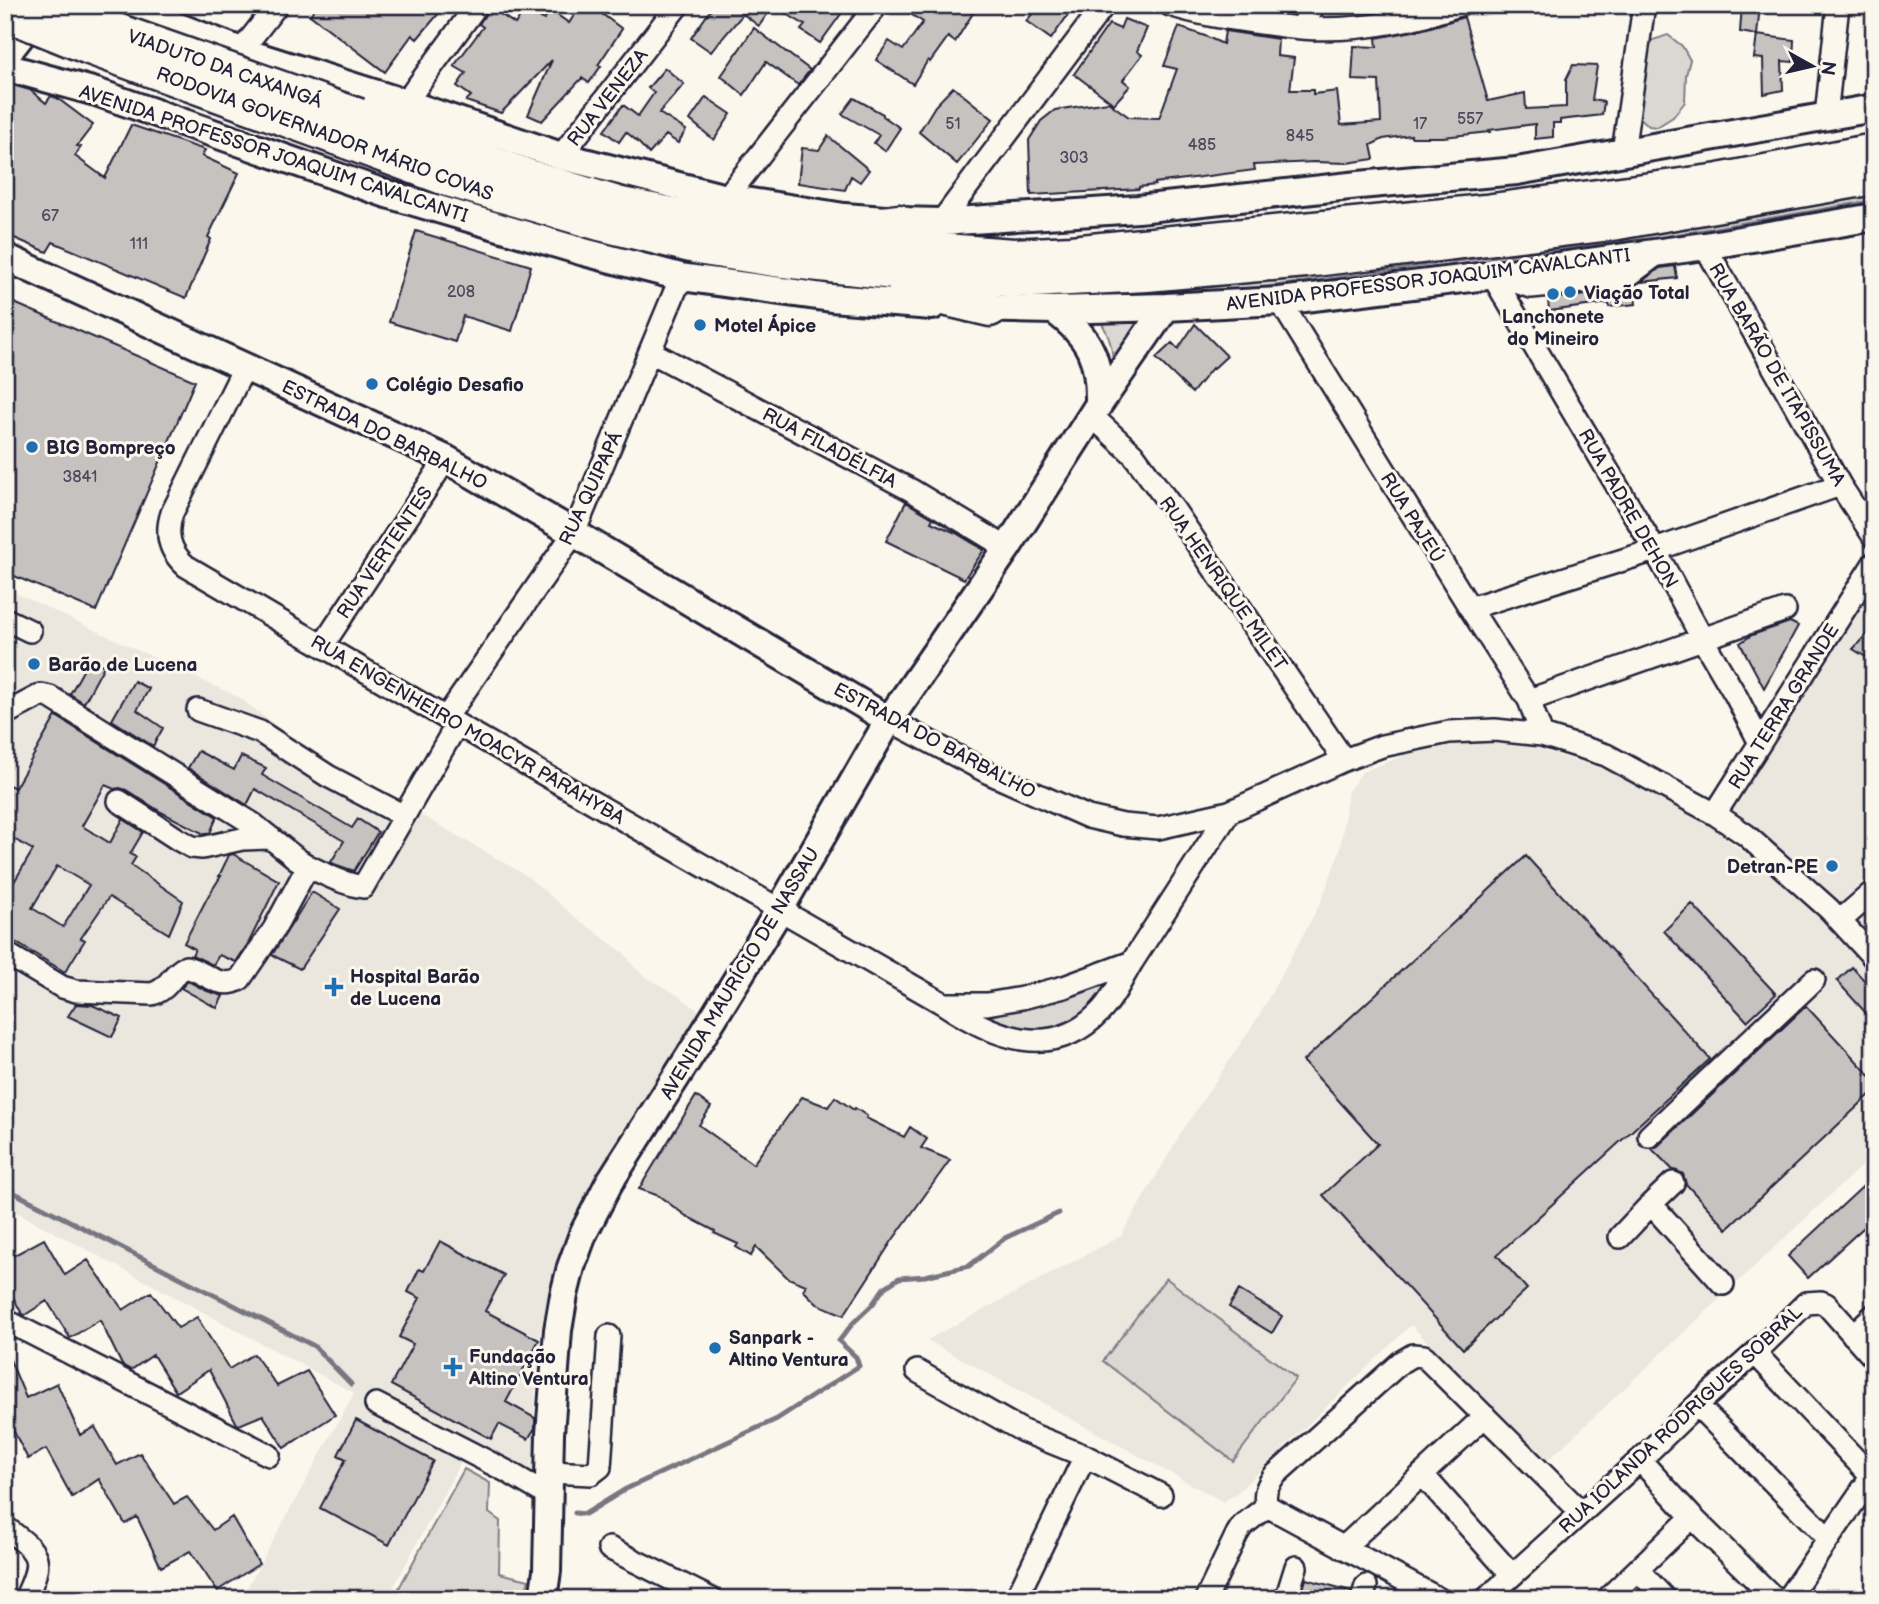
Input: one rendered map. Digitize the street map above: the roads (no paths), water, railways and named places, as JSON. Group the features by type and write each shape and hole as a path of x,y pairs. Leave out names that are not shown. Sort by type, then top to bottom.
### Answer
{"highway":[{"name":"VIADUTO DA CAXANGÁ","path":"51,5 353,128"},
{"name":"RODOVIA GOVERNADOR MÁRIO COVAS","path":"5,14 89,48 353,128 621,204 792,234"},
{"name":"RODOVIA GOVERNADOR MÁRIO COVAS","path":"353,128 451,181 599,224 703,249 774,260"},
{"path":"792,234 901,247 1014,255 1071,252 1498,209 1718,180 1874,150"},
{"name":"AVENIDA PROFESSOR JOAQUIM CAVALCANTI","path":"774,260 931,277 1031,281 1147,275 1306,261 1618,223 1874,178"},
{"path":"792,234 900,221"},
{"path":"774,260 990,310"}],"main road":[{"path":"5,56 44,5"},
{"path":"96,92 84,79 78,63 79,45 85,29 98,16 114,9 138,9 241,51 561,156 726,198 844,217 941,222 1138,209 1517,171 1874,108"},
{"name":"AVENIDA PROFESSOR JOAQUIM CAVALCANTI","path":"5,67 96,92 387,194 584,252 681,277 831,299 990,310 1166,307 1280,300 1660,253 1868,222"},
{"name":"ESTRADA DO BARBALHO","path":"5,257 210,358 245,366 446,459 889,720"},
{"name":"AVENIDA MAURÍCIO DE NASSAU","path":"542,1599 547,1571 550,1434 558,1330 571,1267 583,1234 609,1183 780,909 889,720 1007,548 1095,410 1166,307"},
{"path":"1054,310 1071,323 1095,360 1099,382 1095,410"}],"street":[{"path":"5,34 27,5"},
{"path":"241,51 277,5"},
{"path":"405,103 477,5"},
{"name":"RUA VENEZA","path":"561,156 678,5"},
{"path":"726,198 877,5"},
{"path":"941,222 1104,5"},
{"path":"1170,5 1216,17 1301,28 1332,29 1421,18 1460,5"},
{"path":"1301,28 1314,5"},
{"path":"1623,152 1644,5"},
{"path":"1826,116 1838,5"},
{"name":"RUA BARÃO DE ITAPISSUMA","path":"1705,246 1840,485 1874,537"},
{"name":"RUA PADRE DEHON","path":"1494,275 1655,550 1760,743"},
{"name":"RUA QUIPAPÁ","path":"308,866 363,887 404,816 452,721 574,533 681,277"},
{"name":"RUA PAJEÚ","path":"1280,300 1529,700 1542,735"},
{"name":"RUA FILADÉLFIA","path":"651,352 911,490 1007,548"},
{"name":"RUA ENGENHEIRO MOACYR PARAHYBA","path":"245,366 172,513 168,536 172,548 186,566 965,1018 993,1031 1016,1039 1038,1041 1062,1036 1083,1026 1101,1011 1229,812"},
{"name":"RUA HENRIQUE MILET","path":"1095,410 1133,454 1174,510 1344,761"},
{"name":"RUA VERTENTES","path":"323,645 446,459"},
{"path":"1470,608 1655,550 1840,485"},
{"name":"RUA TERRA GRANDE","path":"1715,814 1874,563"},
{"path":"1529,700 1785,610"},
{"path":"5,619 30,631"},
{"path":"5,714 41,695 50,697 253,824 308,866 274,929 240,979 233,983 224,983 186,967 181,968 163,990 152,994 76,991 62,987 5,953"},
{"path":"198,710 260,732 328,776 404,816"},
{"name":"ESTRADA DO BARBALHO","path":"889,720 989,774 1087,817 1123,825 1158,828 1229,812 1382,746 1450,732 1496,730 1542,735 1605,755 1715,814 1746,835 1840,920 1874,958"},
{"path":"120,801 192,847 202,848 242,839 271,838"},
{"path":"1840,920 1873,892"},
{"path":"944,1004 987,1004 1022,998 1064,987 1132,962"},
{"path":"1649,1136 1814,980"},
{"path":"1620,1237 1673,1183"},
{"path":"1651,1204 1723,1284"},
{"name":"RUA IOLANDA RODRIGUES SOBRAL","path":"1486,1599 1640,1460 1806,1303 1826,1304 1874,1358"},
{"path":"1853,1335 1874,1315"},
{"path":"5,1321 269,1455"},
{"path":"376,1404 508,1472 549,1484 591,1474 600,1466 609,1336"},
{"path":"1755,1353 1873,1474 1787,1599"},
{"path":"1439,1599 1267,1506 1264,1499 1273,1476 1283,1466 1412,1355 1424,1356 1581,1512"},
{"path":"917,1371 1023,1430 1086,1456 1161,1495"},
{"path":"1697,1405 1828,1538"},
{"path":"1343,1548 1485,1416"},
{"path":"1016,1599 1086,1456"},
{"path":"1640,1460 1692,1517 1775,1599"},
{"path":"1422,1474 1512,1575"},
{"path":"1206,1599 1242,1526 1267,1506"},
{"path":"1607,1599 1692,1517"},
{"path":"5,1527 32,1547 37,1562 37,1575 25,1599"},
{"path":"609,1548 711,1599"},
{"path":"1286,1599 1296,1567"},
{"path":"1638,1570 1665,1599"}],"waterway":[{"path":"5,1188 314,1346 351,1384"},
{"path":"575,1513 585,1514 626,1489 777,1419 859,1366 856,1357 839,1341 884,1288 899,1278 925,1276 969,1266 1005,1238 1059,1213"}],"place":[{"name":"Viação Total","path":"1570,292"},
{"name":"Lanchonete do Mineiro","path":"1553,294"},
{"name":"Motel Ápice","path":"700,325"},
{"name":"Colégio Desafio","path":"372,384"},
{"name":"BIG Bompreço","path":"32,447"},
{"name":"Barão de Lucena","path":"34,664"},
{"name":"Detran-PE","path":"1832,866"},
{"name":"Hospital Barão de Lucena","path":"334,987"},
{"name":"Sanpark - Altino Ventura","path":"715,1348"},
{"name":"Fundação Altino Ventura","path":"453,1367"}]}
